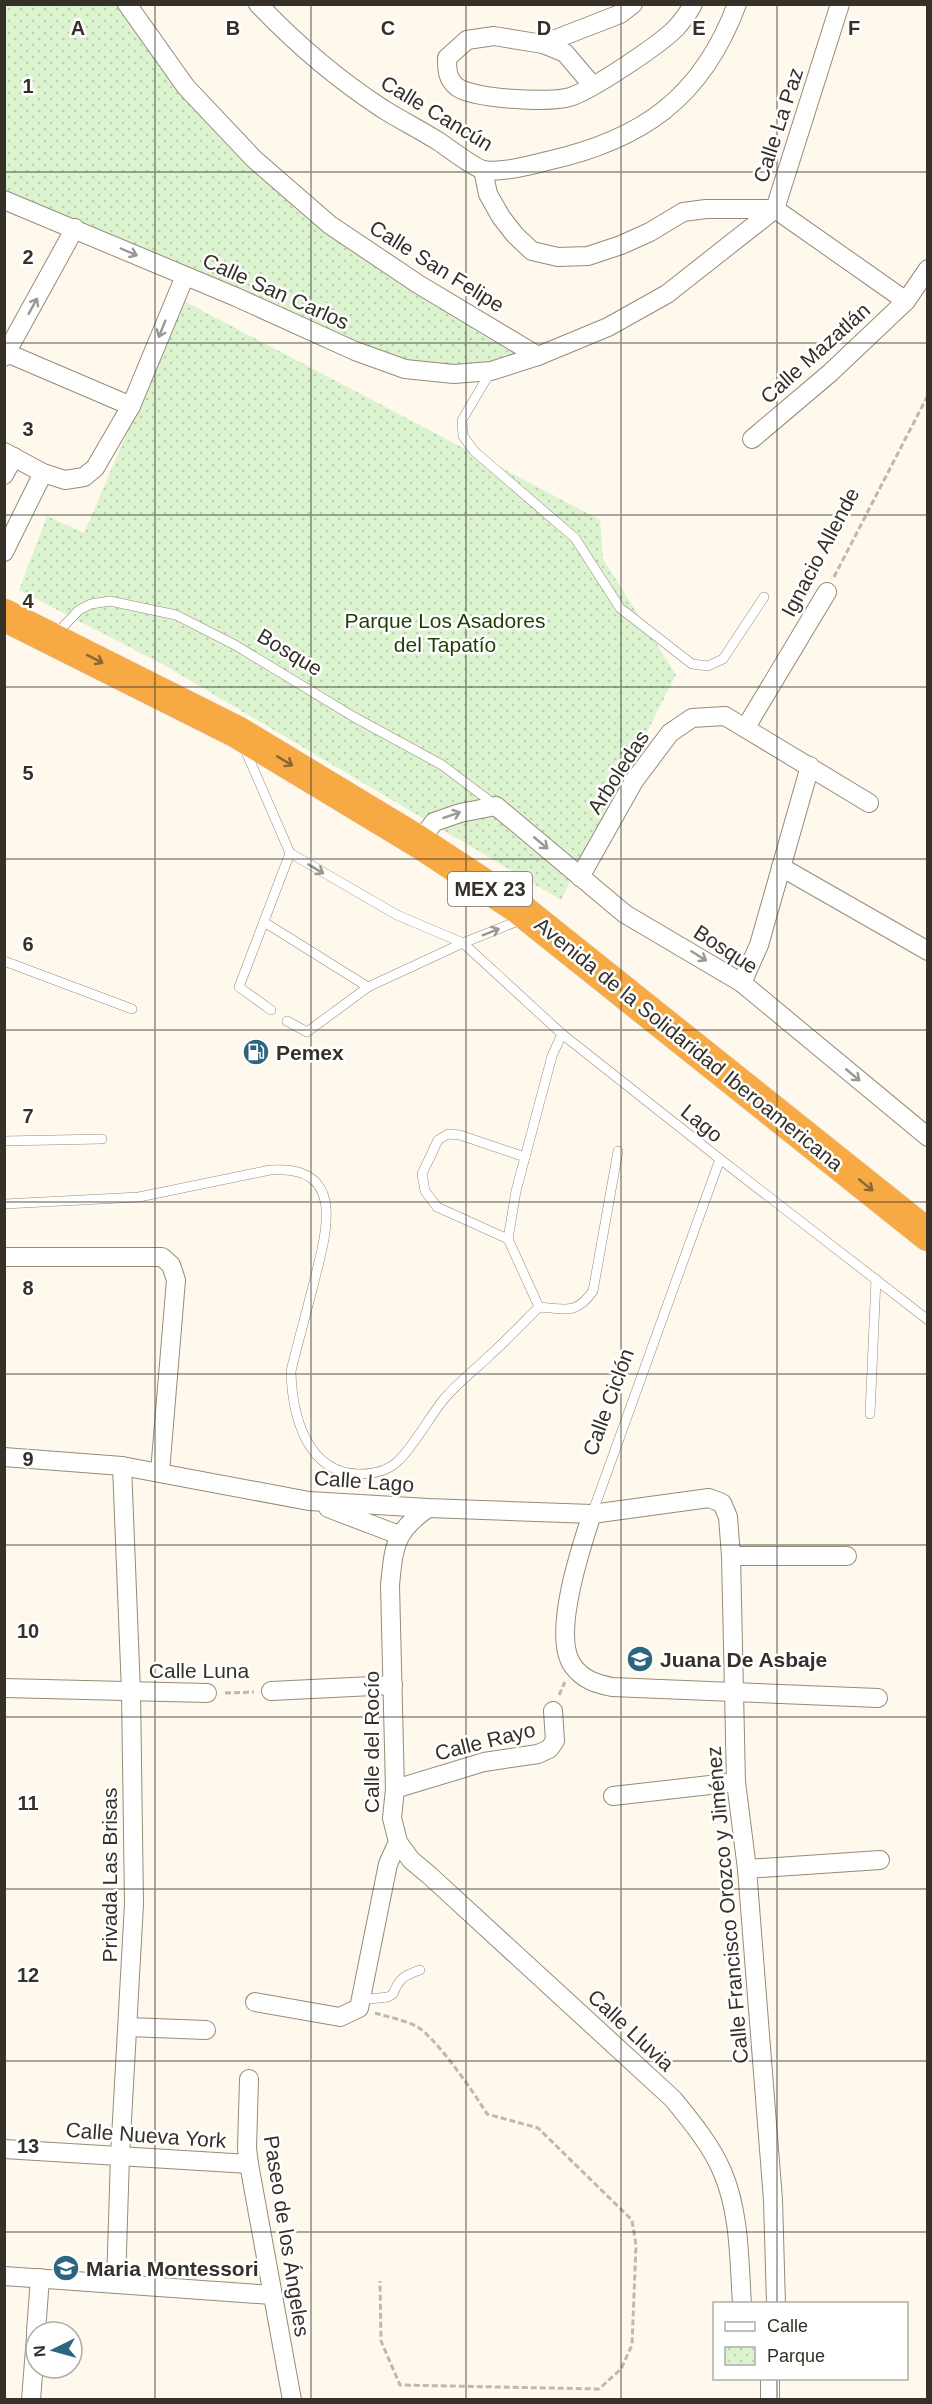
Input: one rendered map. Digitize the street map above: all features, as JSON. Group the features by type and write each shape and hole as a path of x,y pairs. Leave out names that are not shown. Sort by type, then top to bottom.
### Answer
{"highway":[{"name":"Avenida de la Solidaridad Iberoamericana","path":"4,615 237,732 419,842 529,916 927,1235"}],"street":[{"name":"Calle San Felipe","path":"127,4 186,87 254,159 330,225 418,284 538,356"},
{"name":"Calle Cancún","path":"258,4 293,41 340,79 384,110 483,170 525,166 565,158 630,134 682,95 701,72 731,20 736,4"},
{"path":"543,44 608,12 620,14 633,4"},
{"path":"593,86 565,53 543,44 494,36 466,40 447,58 447,75 457,87 474,95 553,100 572,96 593,86 677,28 693,4"},
{"name":"Calle La Paz","path":"840,4 775,209 906,301"},
{"path":"483,170 488,194 515,235 532,251 558,257 588,256 621,245 683,213 706,209 775,209"},
{"name":"Calle San Carlos","path":"4,200 75,228 355,351 405,369 454,374 491,371 538,356"},
{"path":"538,356 608,327 667,294 775,209"},
{"path":"75,228 6,355 131,406"},
{"name":"Calle Mazatlán","path":"752,439 830,373 906,301 927,268"},
{"path":"4,475 9,454 42,473 65,480 76,480 95,468 131,406 184,276"},
{"path":"4,552 42,473"},
{"name":"Ignacio Allende","path":"746,727 827,591"},
{"name":"Arboledas","path":"580,877 634,781 670,733 692,718 725,716 869,803"},
{"path":"742,984 759,945 810,766"},
{"path":"419,842 434,822 460,813 496,806"},
{"name":"Bosque","path":"496,806 625,914 742,984 927,1137"},
{"path":"780,867 927,951"},
{"path":"4,1257 162,1257 171,1265 176,1280 160,1472"},
{"name":"Calle Lago","path":"4,1457 122,1466 309,1501 592,1514 709,1498 722,1503"},
{"name":"Privada Las Brisas","path":"116,2284 120,2156 129,2027 134,1904 131,1692 122,1466"},
{"path":"309,1501 399,1535 410,1521 428,1508"},
{"name":"Calle Francisco Orozco y Jiménez","path":"722,1503 728,1517 731,1556 736,1782 747,1869 773,2200 776,2302"},
{"name":"Calle Ciclón","path":"572,1666 567,1652 566,1636 571,1578 592,1514"},
{"name":"Calle del Rocío","path":"398,1842 392,1818 395,1789 390,1585 393,1557 399,1535"},
{"path":"731,1556 847,1557"},
{"path":"572,1666 592,1683 612,1687 878,1698"},
{"name":"Calle Luna","path":"271,1691 393,1685"},
{"name":"Calle Luna","path":"4,1688 207,1693"},
{"name":"Calle Rayo","path":"395,1789 484,1762 538,1754 549,1749 555,1741 553,1711"},
{"path":"613,1796 736,1782"},
{"path":"255,2002 340,2017 356,2007 387,1864 398,1842"},
{"name":"Calle Lluvia","path":"398,1842 411,1860 664,2091 694,2126 722,2170 729,2191 735,2215 742,2302"},
{"path":"747,1869 880,1860"},
{"path":"129,2027 206,2030"},
{"name":"Paseo de los Ángeles","path":"249,2079 247,2148 249,2164 292,2400"},
{"name":"Calle Nueva York","path":"4,2149 249,2164"},
{"path":"4,2276 272,2295"},
{"path":"37,2320 40,2278"},
{"path":"31,2400 33,2380"}],"lane":[{"path":"491,371 462,420 463,436 474,451 575,538 620,608 692,664 708,666 723,659 764,597"},
{"name":"Bosque","path":"52,638 79,610 91,604 110,601 176,615 234,645 354,717 442,765 496,806"},
{"path":"237,732 290,853 239,987 271,1010"},
{"name":"Lago","path":"290,853 397,915 463,943 562,1034 927,1320"},
{"path":"287,1021 307,1032 369,987 463,943 529,916"},
{"path":"264,922 369,987"},
{"path":"4,961 132,1009"},
{"path":"539,1307 508,1239 516,1191 552,1056 562,1034"},
{"path":"508,1239 437,1207 425,1191 422,1174 438,1140 448,1134 460,1135 525,1157"},
{"path":"4,1141 102,1139"},
{"path":"4,1204 139,1197 270,1170 288,1169 313,1179 321,1189 326,1204 326,1235 291,1371 292,1394 306,1439 327,1466 347,1473 366,1474 385,1470 398,1461 452,1391 539,1307 569,1310 583,1305 593,1291 618,1151"},
{"name":"Calle Ciclón","path":"592,1514 720,1159"},
{"path":"870,1414 876,1279"},
{"path":"356,2007 393,1994 403,1976 420,1970"}],"path":[{"name":"Ignacio Allende","path":"827,591 927,395"},
{"path":"553,1711 572,1666"},
{"name":"Calle Luna","path":"207,1693 271,1691"},
{"path":"356,2007 416,2026 428,2037 472,2091 487,2114 538,2128 632,2220 636,2245 632,2345 621,2369 599,2389 400,2385 381,2341 380,2282"}],"green space":[{"path":"5,5 132,5 238,141 429,290 524,360 405,369 5,199"},
{"name":"Parque Los Asadores del Tapatío","path":"184,301 600,520 603,559 676,675 561,900 164,665 19,590 47,516 84,533"}],"place":[{"name":"Pemex","path":"256,1052"},
{"name":"Juana De Asbaje","path":"640,1659"},
{"name":"Maria Montessori","path":"66,2268"}]}
